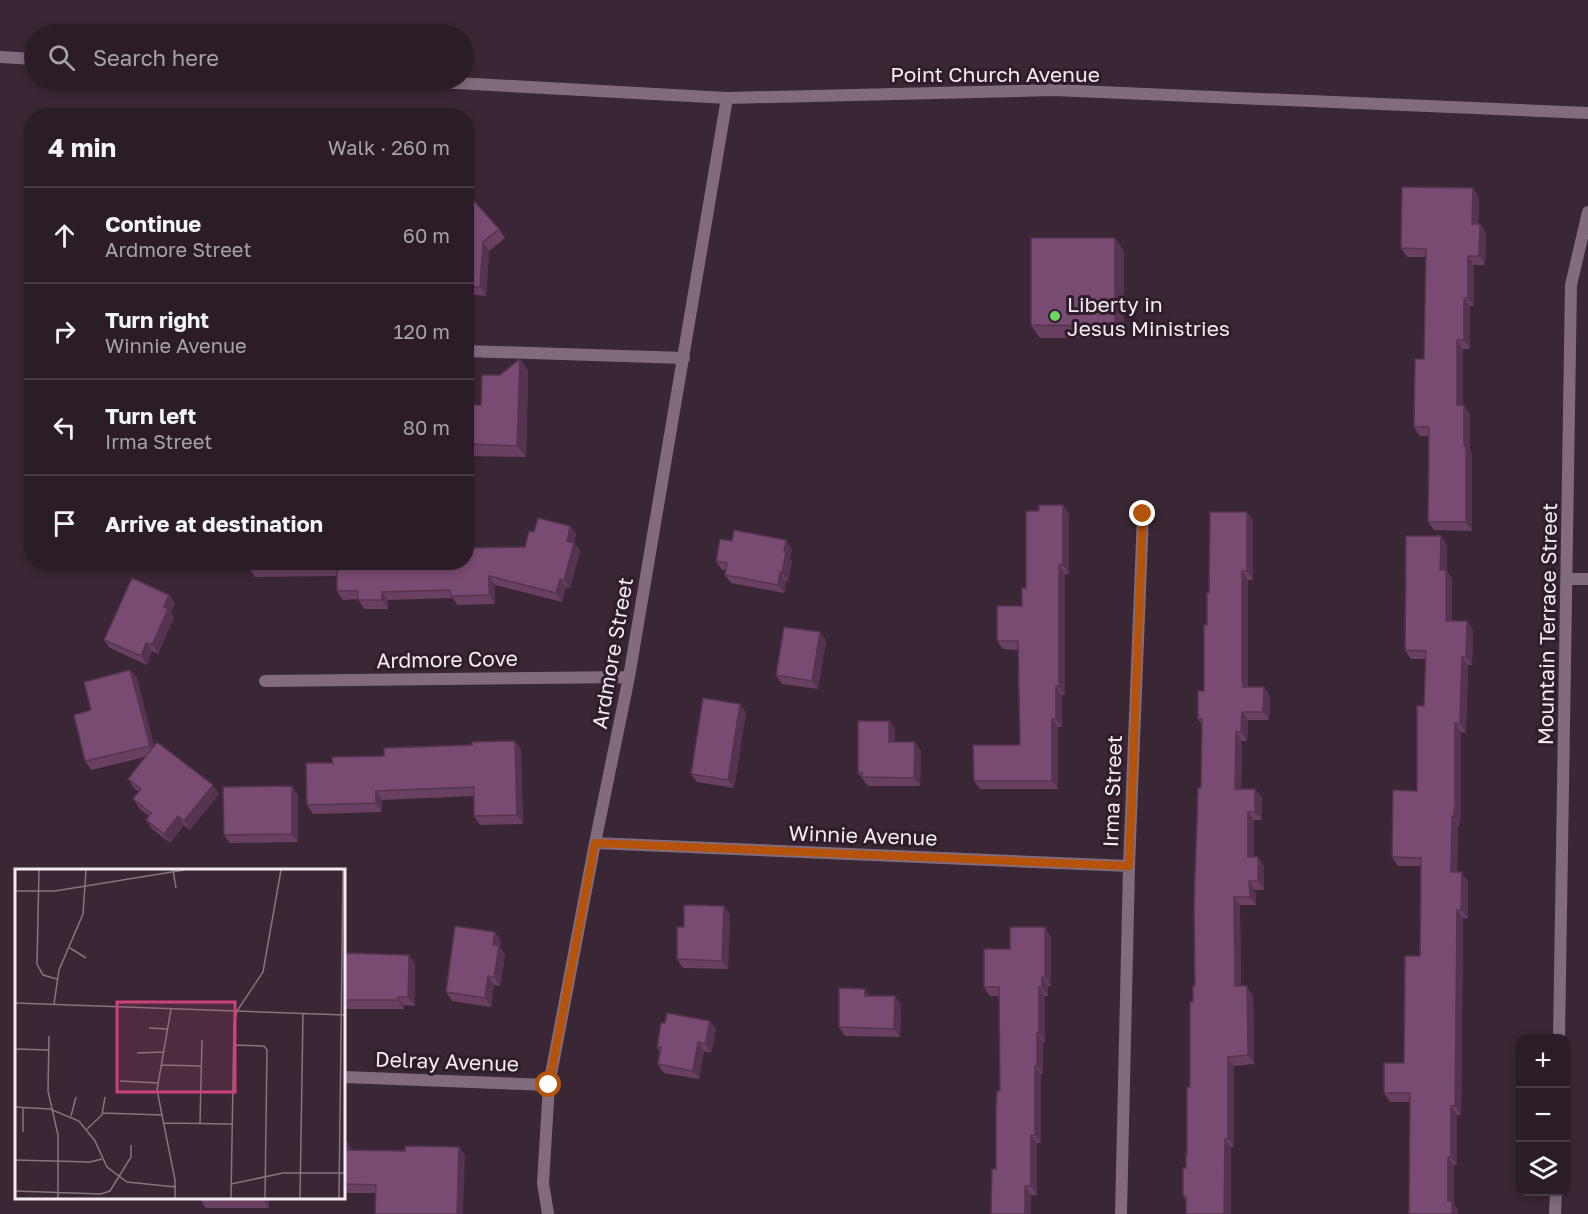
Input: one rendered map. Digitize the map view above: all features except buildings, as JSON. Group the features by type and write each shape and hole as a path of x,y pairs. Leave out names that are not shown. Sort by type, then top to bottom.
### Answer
{"street":[{"path":"0,57 24,58"},
{"name":"Point Church Avenue","path":"474,84 727,98 1054,90 1588,113"},
{"name":"Ardmore Street","path":"548,1214 543,1183 549,1085 629,676 727,98"},
{"name":"Mountain Terrace Street","path":"1558,1034 1571,285 1588,212"},
{"path":"474,351 684,358"},
{"name":"Irma Street","path":"1121,1214 1129,866 1143,514"},
{"path":"1567,579 1588,579"},
{"name":"Ardmore Cove","path":"265,681 629,676"},
{"name":"Winnie Avenue","path":"595,843 1129,866"},
{"name":"Delray Avenue","path":"345,1077 549,1085"},
{"path":"1555,1214 1556,1196"}],"place":[{"name":"Liberty in Jesus Ministries","path":"1055,316"}],"route":[{"path":"549,1085 595,843 1129,866 1143,514"}]}
